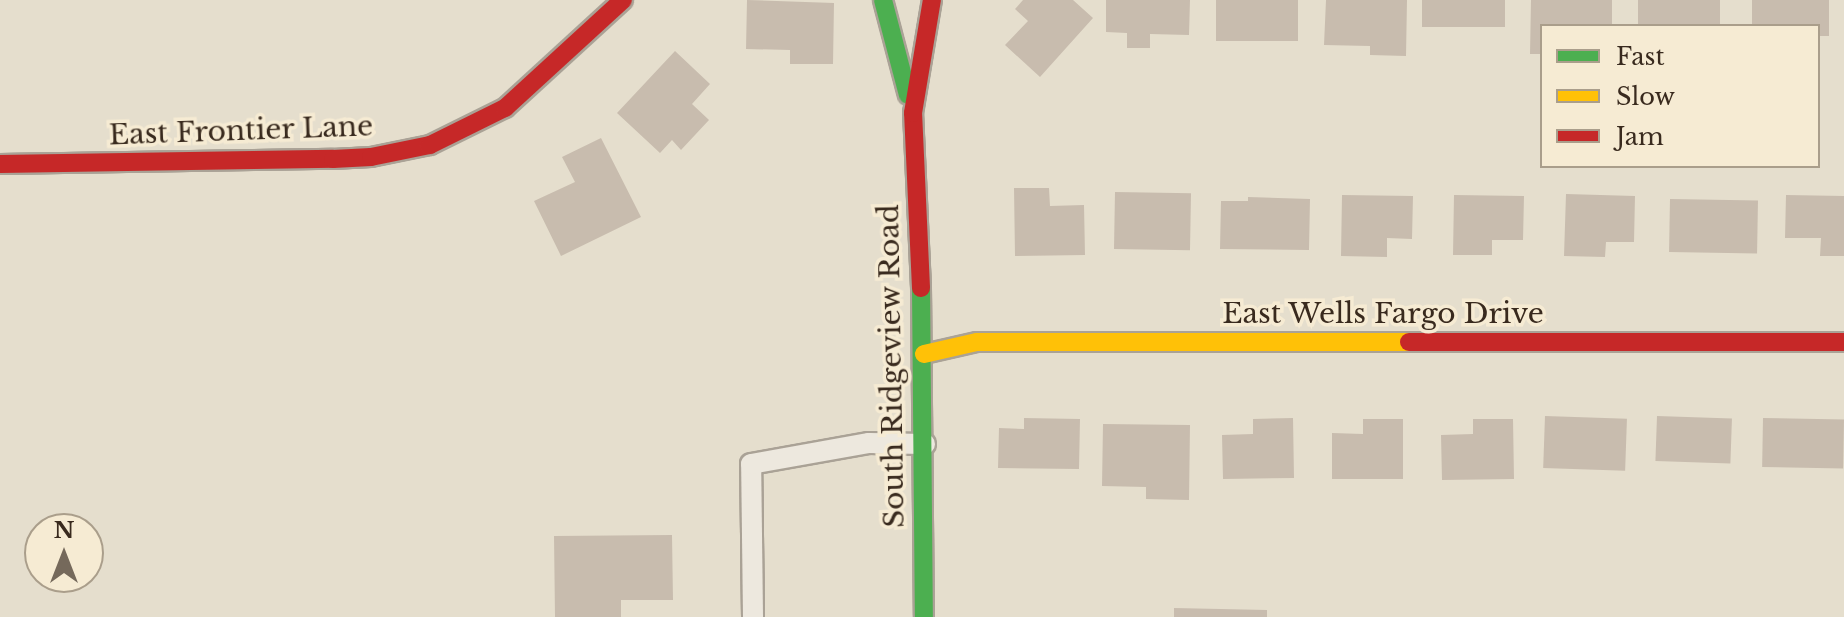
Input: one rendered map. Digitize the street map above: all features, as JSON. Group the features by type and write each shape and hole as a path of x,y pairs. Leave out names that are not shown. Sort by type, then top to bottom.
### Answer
{"street":[{"name":"East Frontier Lane","path":"0,164 333,159 371,157 430,145 505,108 623,0"},
{"path":"883,0 913,113"},
{"path":"913,113 932,0"},
{"name":"South Ridgeview Road","path":"913,113 924,354 924,617"},
{"name":"East Wells Fargo Drive","path":"924,354 977,342 1844,342"}],"lane":[{"path":"753,617 751,464 869,443 925,444"}],"building":[{"path":"747,0 834,3 833,64 790,64 790,50 746,49"},
{"path":"1023,0 1073,0 1093,18 1040,77 1005,45 1028,21 1015,9"},
{"path":"1106,0 1190,0 1189,35 1150,34 1150,48 1127,48 1127,33 1106,32"},
{"path":"1216,0 1298,0 1298,41 1216,41"},
{"path":"1326,0 1407,0 1406,56 1370,55 1370,46 1324,45"},
{"path":"1422,0 1505,0 1505,27 1422,27"},
{"path":"1531,0 1612,0 1612,24 1540,24 1540,54 1530,54"},
{"path":"1638,0 1720,0 1720,24 1638,24"},
{"path":"1752,0 1829,0 1829,36 1820,36 1820,24 1752,24"},
{"path":"675,51 710,84 692,104 709,120 681,150 672,140 660,153 617,113"},
{"path":"601,138 641,217 561,256 534,201 575,182 562,157"},
{"path":"1014,188 1049,188 1050,206 1084,205 1085,255 1015,256"},
{"path":"1115,192 1191,193 1190,250 1114,249"},
{"path":"1566,194 1635,196 1634,242 1606,242 1605,257 1564,256"},
{"path":"1342,195 1413,196 1412,239 1387,238 1387,257 1341,256"},
{"path":"1454,195 1524,196 1523,240 1492,240 1492,255 1453,255"},
{"path":"1786,195 1844,196 1844,256 1820,256 1821,238 1785,238"},
{"path":"1248,197 1310,199 1309,250 1220,249 1221,201 1248,201"},
{"path":"1670,199 1758,201 1757,254 1669,252"},
{"path":"1545,416 1627,419 1625,471 1543,468"},
{"path":"1657,416 1732,419 1730,464 1655,461"},
{"path":"1024,418 1080,419 1079,469 998,468 999,428 1024,429"},
{"path":"1293,418 1294,478 1223,479 1222,435 1253,434 1253,419"},
{"path":"1763,418 1844,419 1843,468 1762,467"},
{"path":"1363,419 1403,419 1403,479 1332,479 1332,433 1363,434"},
{"path":"1473,419 1513,419 1514,479 1442,480 1441,435 1473,434"},
{"path":"1103,424 1190,425 1189,500 1146,499 1146,487 1102,486"},
{"path":"672,535 673,600 621,600 621,617 555,617 554,536"},
{"path":"1174,608 1267,610 1267,617 1174,617"}],"traffic: fast":[{"path":"883,0 908,95"},
{"path":"921,288 924,617"}],"traffic: slow":[{"path":"924,354 977,342 1409,342"}],"traffic: jam":[{"path":"0,164 333,159 371,157 430,145 505,108 623,0"},
{"path":"921,288 913,113 932,0"},
{"path":"1409,342 1844,342"}]}
